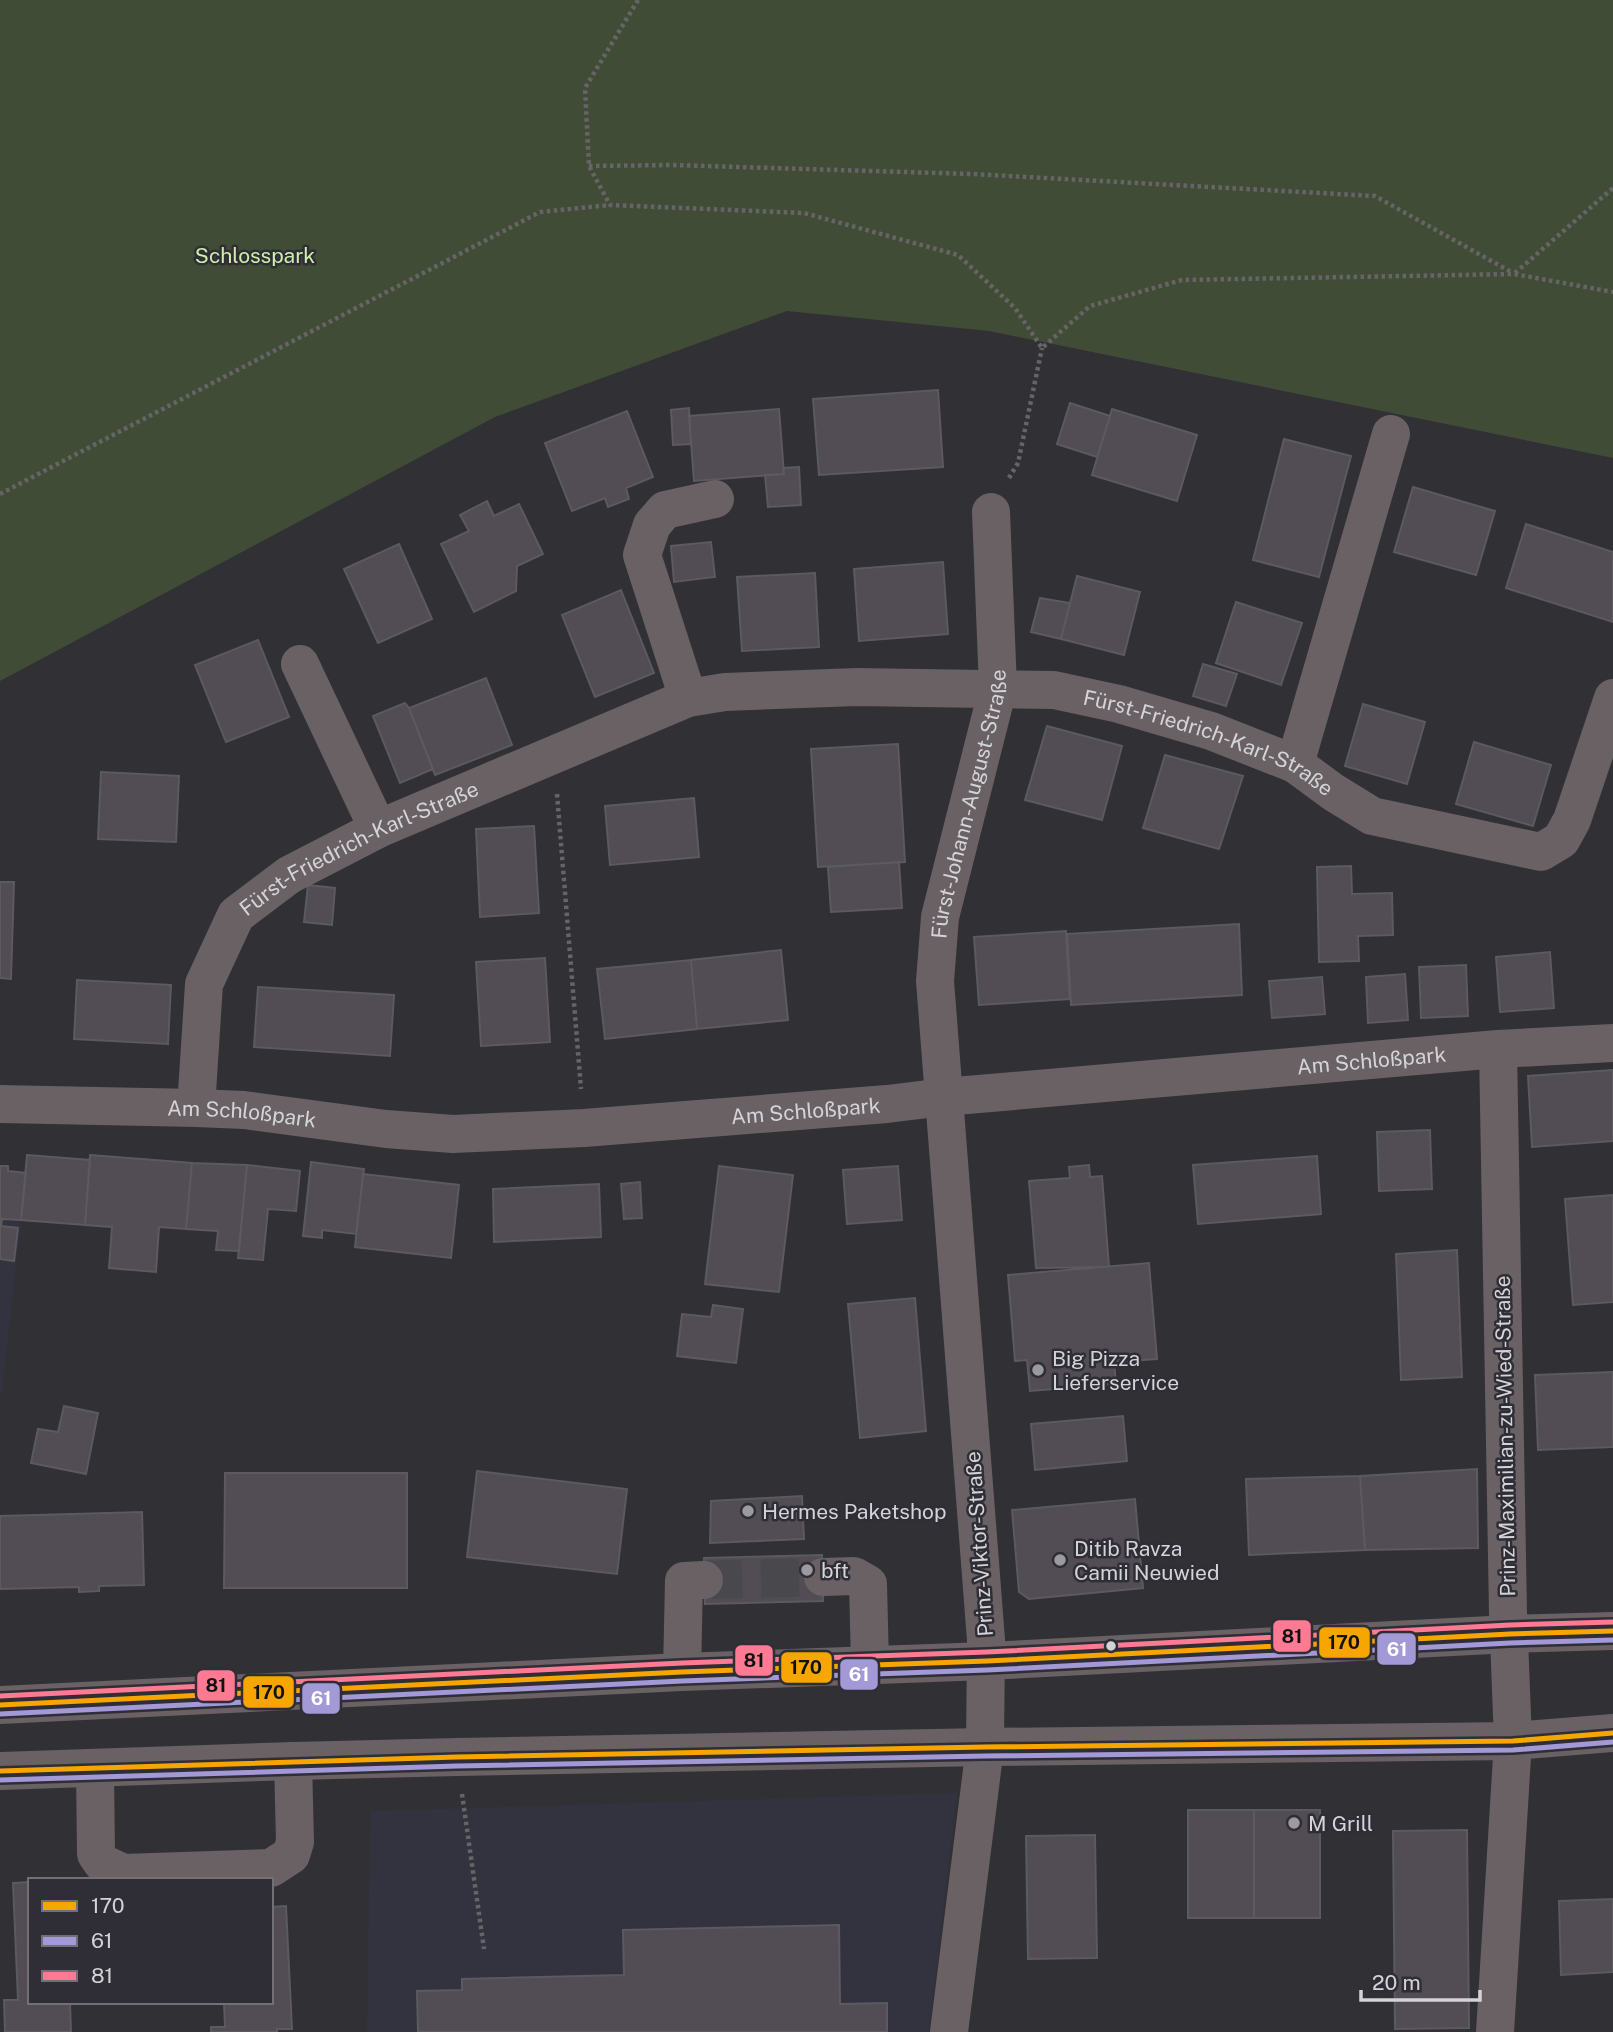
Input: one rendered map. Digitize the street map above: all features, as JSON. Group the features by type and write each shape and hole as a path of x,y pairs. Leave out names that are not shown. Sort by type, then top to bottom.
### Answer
{"street":[{"path":"1295,764 1391,434"},
{"path":"688,698 642,555 652,525 665,510 715,499"},
{"name":"Fürst-Johann-August-Straße","path":"944,1097 935,981 940,917 998,688 991,512"},
{"path":"300,664 378,829"},
{"name":"Fürst-Friedrich-Karl-Straße","path":"197,1108 204,984 236,915 289,874 378,829 688,698 725,692 831,688 1054,690 1119,704 1211,731 1295,764 1372,816 1541,852 1561,840 1572,820 1613,698"},
{"name":"Am Schloßpark","path":"0,1104 244,1110 386,1129 453,1134 584,1128 887,1104 1498,1049 1613,1043"},
{"name":"Prinz-Maximilian-zu-Wied-Straße","path":"1495,2032 1513,1741 1498,1049"},
{"name":"Prinz-Viktor-Straße","path":"944,1097 986,1640 985,1747 949,2032"},
{"path":"823,1577 855,1576 868,1584 870,1664"},
{"path":"682,1672 684,1581 704,1580"},
{"path":"0,1705 1613,1631"},
{"path":"0,1771 457,1757 1513,1741 1613,1733"},
{"path":"95,1769 96,1854 102,1863 123,1873 271,1868 291,1855 295,1842 293,1761"}],"path":[{"path":"610,205 589,166 584,88 638,0"},
{"path":"589,166 672,165 972,174 1375,196 1514,274"},
{"path":"1514,274 1613,188"},
{"path":"0,494 541,212 610,205 804,213 958,255 1015,308 1042,348"},
{"path":"991,512 1018,463 1042,348 1090,306 1182,280 1514,274 1613,292"},
{"path":"554,756 584,1128"},
{"path":"457,1757 484,1950"}],"shaded area":[{"path":"0,1166 8,1166 8,1171 26,1173 2,1393 0,1393"},
{"path":"957,1793 929,2032 367,2032 370,1811"}],"green space":[{"name":"Schlosspark","path":"0,0 1613,0 1613,458 989,331 787,311 495,417 0,681"}],"building":[{"path":"938,390 943,467 819,475 813,399"},
{"path":"1070,403 1110,416 1097,457 1057,444"},
{"path":"689,408 691,444 673,445 671,410"},
{"path":"779,409 784,474 694,481 689,416"},
{"path":"1112,409 1197,435 1177,501 1092,475"},
{"path":"627,411 653,477 626,488 629,499 608,507 605,498 572,511 545,443"},
{"path":"1284,439 1351,456 1319,577 1253,560"},
{"path":"799,467 801,505 768,507 765,475 784,474 783,468"},
{"path":"1413,487 1495,511 1476,575 1394,552"},
{"path":"487,501 494,516 519,504 543,554 517,566 516,591 474,612 441,544 469,531 460,515"},
{"path":"1526,524 1613,552 1613,622 1506,588"},
{"path":"711,542 715,577 674,582 671,546"},
{"path":"399,544 432,619 378,643 344,569"},
{"path":"943,562 948,634 859,641 854,569"},
{"path":"815,573 819,647 742,651 737,577"},
{"path":"1077,576 1140,592 1124,655 1061,639"},
{"path":"621,590 654,673 595,697 562,615"},
{"path":"1040,598 1070,603 1061,639 1031,632"},
{"path":"1236,602 1302,623 1281,685 1216,663"},
{"path":"258,640 289,717 226,742 195,665"},
{"path":"1203,664 1237,674 1226,706 1193,696"},
{"path":"486,678 512,745 435,775 409,708"},
{"path":"405,703 433,769 400,783 373,716"},
{"path":"1363,704 1425,722 1407,784 1345,766"},
{"path":"1047,726 1122,746 1102,820 1025,800"},
{"path":"1474,742 1551,765 1533,826 1456,804"},
{"path":"898,744 905,862 818,867 811,749"},
{"path":"1165,755 1243,776 1219,849 1143,828"},
{"path":"101,772 179,776 176,842 98,839"},
{"path":"694,798 699,857 610,865 605,806"},
{"path":"534,826 539,913 480,917 476,829"},
{"path":"899,862 902,908 831,912 828,867"},
{"path":"1351,866 1352,894 1392,893 1393,935 1358,936 1359,961 1319,962 1317,867"},
{"path":"0,882 14,882 11,979 0,978"},
{"path":"308,885 335,888 332,925 304,922"},
{"path":"1239,924 1242,995 1071,1005 1067,934"},
{"path":"1066,931 1070,999 979,1005 974,937"},
{"path":"781,950 788,1020 697,1029 691,960"},
{"path":"1550,952 1554,1008 1500,1012 1496,957"},
{"path":"545,958 550,1042 481,1046 476,962"},
{"path":"691,960 697,1029 605,1039 597,969"},
{"path":"1466,965 1468,1016 1421,1018 1419,967"},
{"path":"1405,974 1408,1020 1368,1023 1366,977"},
{"path":"1322,977 1325,1014 1272,1018 1269,981"},
{"path":"77,980 171,985 168,1044 74,1039"},
{"path":"258,987 394,995 390,1056 254,1047"},
{"path":"1613,1070 1613,1141 1532,1147 1528,1076"},
{"path":"1430,1130 1432,1189 1379,1191 1377,1132"},
{"path":"27,1155 90,1160 85,1225 21,1220"},
{"path":"90,1155 192,1163 186,1229 159,1227 156,1272 109,1268 112,1227 85,1225"},
{"path":"1317,1156 1321,1214 1198,1224 1193,1165"},
{"path":"311,1162 364,1169 356,1234 322,1230 322,1238 303,1236"},
{"path":"192,1163 247,1165 239,1251 216,1250 218,1231 186,1229"},
{"path":"247,1165 300,1171 296,1211 268,1209 263,1260 238,1258"},
{"path":"1089,1165 1090,1177 1102,1176 1109,1267 1036,1268 1029,1181 1070,1178 1069,1167"},
{"path":"0,1166 8,1166 8,1171 26,1173 21,1220 2,1219 1,1226 18,1228 14,1261 0,1259"},
{"path":"719,1166 793,1175 779,1292 705,1284"},
{"path":"898,1166 902,1220 847,1224 843,1170"},
{"path":"363,1174 459,1185 451,1258 355,1247"},
{"path":"640,1182 642,1218 624,1219 621,1184"},
{"path":"599,1184 601,1237 494,1242 493,1189"},
{"path":"1613,1195 1613,1302 1573,1305 1565,1199"},
{"path":"1457,1250 1462,1377 1401,1380 1396,1254"},
{"path":"1149,1263 1157,1359 1114,1362 1116,1384 1030,1391 1027,1360 1015,1361 1008,1275"},
{"path":"915,1298 926,1431 860,1438 848,1304"},
{"path":"713,1305 743,1309 736,1363 677,1356 682,1314 711,1317"},
{"path":"1613,1372 1613,1447 1538,1450 1535,1375"},
{"path":"64,1406 98,1413 86,1474 31,1463 38,1429 58,1432"},
{"path":"1123,1416 1127,1461 1035,1470 1031,1424"},
{"path":"1477,1469 1478,1548 1365,1550 1360,1476"},
{"path":"477,1471 627,1489 617,1574 467,1557"},
{"path":"225,1473 407,1473 407,1588 224,1588"},
{"path":"1360,1476 1365,1550 1249,1555 1246,1479"},
{"path":"802,1496 804,1539 710,1543 711,1501"},
{"path":"1135,1499 1143,1588 1029,1599 1019,1592 1012,1510"},
{"path":"142,1512 144,1585 99,1586 99,1591 79,1592 79,1587 0,1589 0,1516"},
{"path":"822,1555 823,1601 705,1604 704,1558"},
{"path":"1188,1810 1254,1810 1254,1918 1188,1918"},
{"path":"1254,1810 1320,1810 1320,1918 1254,1918"},
{"path":"1467,1830 1469,2028 1395,2029 1393,1831"},
{"path":"1095,1835 1097,1958 1028,1959 1026,1836"},
{"path":"28,1882 28,2004 70,2004 71,2032 5,2032 4,2000 18,2000 13,1883"},
{"path":"1613,1899 1613,1972 1561,1975 1559,1901"},
{"path":"286,1906 292,2029 277,2029 277,2032 211,2032 211,2027 225,2027 224,2004 273,2004 273,1907"},
{"path":"839,1925 840,2004 887,2003 887,2032 418,2032 417,1991 462,1990 462,1979 624,1975 623,1930"}],"tunnel":[{"path":"704,1580 823,1577"}],"transit line":[{"name":"81","path":"0,1696 1613,1622"},
{"name":"170","path":"0,1705 1613,1631"},
{"name":"61","path":"0,1714 1613,1640"},
{"name":"170","path":"0,1771 457,1757 1513,1741 1613,1733"},
{"name":"61","path":"0,1780 457,1766 1513,1750 1613,1742"}],"place":[{"name":"Big Pizza Lieferservice","path":"1038,1370"},
{"name":"Hermes Paketshop","path":"748,1511"},
{"name":"Ditib Ravza Camii Neuwied","path":"1060,1560"},
{"name":"bft","path":"807,1570"},
{"name":"M Grill","path":"1294,1823"}]}
